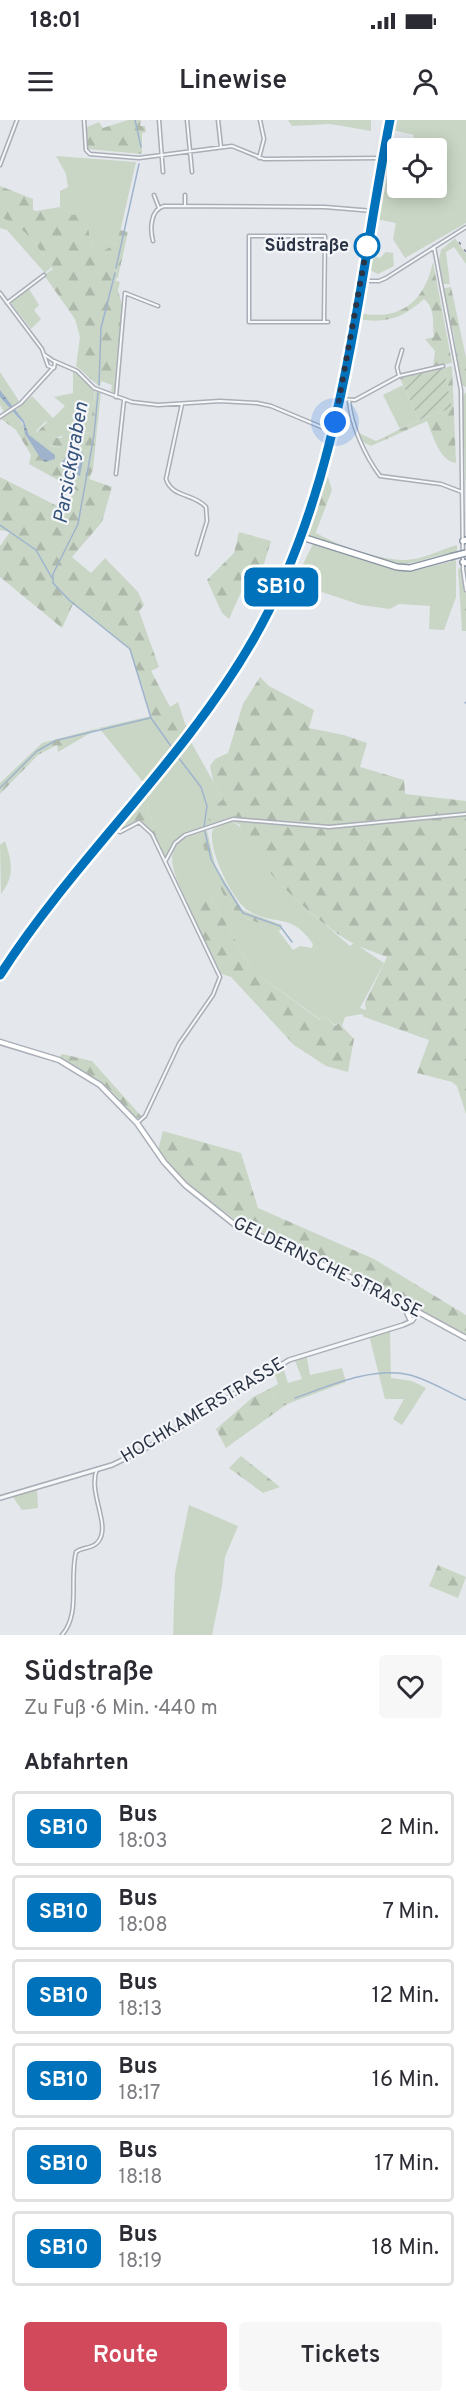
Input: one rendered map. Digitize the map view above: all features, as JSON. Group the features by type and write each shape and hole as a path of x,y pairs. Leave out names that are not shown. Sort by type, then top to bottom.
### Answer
{"highway":[{"path":"302,537 397,567 410,568 466,553"}],"main road":[{"path":"0,975 34,925 210,707 254,640 286,575 315,497 332,432 390,120"},
{"name":"GELDERNSCHE STRASSE","path":"0,1042 36,1051 79,1070 100,1085 137,1123 164,1162 185,1185 234,1224 402,1303 466,1338"},
{"path":"402,1303 408,1310 410,1318"}],"street":[{"path":"0,165 16,120"},
{"path":"84,120 87,152 135,158 221,147 241,148 259,158 383,158"},
{"path":"159,120 163,172"},
{"path":"187,120 192,172"},
{"path":"218,120 221,147"},
{"path":"259,158 264,141 260,120"},
{"path":"153,242 152,228 159,208 154,195"},
{"path":"184,206 185,195"},
{"path":"159,208 184,206 325,207 373,211"},
{"path":"361,281 379,281 386,278 466,227"},
{"path":"249,236 325,236 326,322 249,322 249,236"},
{"path":"434,247 461,390 466,590"},
{"path":"7,303 44,275"},
{"path":"0,293 45,355 48,364 47,374"},
{"path":"116,397 125,293 158,306"},
{"path":"399,376 397,367 402,350"},
{"path":"45,355 71,368 90,386 124,400 141,404 220,401 257,403 271,406 332,432"},
{"path":"48,364 54,360"},
{"path":"0,417 43,381 53,368 54,360"},
{"path":"48,364 53,368 71,368"},
{"path":"339,399 358,398 399,376 443,366"},
{"path":"461,390 466,389"},
{"path":"116,474 124,400"},
{"path":"349,400 350,413 364,449 379,476 441,484 462,492"},
{"path":"182,404 166,479 173,491 198,500 206,507 207,521 197,554"},
{"path":"166,860 179,839 239,818 330,827 466,814"},
{"path":"112,830 120,832 136,822 142,823 158,842 220,981 179,1044 145,1116 137,1123"},
{"path":"406,1324 417,1311"},
{"name":"HOCHKAMERSTRASSE","path":"0,1498 97,1469 143,1450 289,1360 406,1324 417,1311"},
{"path":"62,1635 73,1619 72,1579 76,1552 94,1545 103,1532 102,1520 94,1497 97,1469"}],"green space":[{"path":"128,120 141,120 140,126 145,126 146,132 142,133 142,154 87,149 87,127 99,122 103,128"},
{"path":"288,120 371,120 371,131 330,124 292,126"},
{"path":"395,120 466,120 466,223 405,258 393,239 396,223 376,219 387,164 387,198 447,198 447,138 414,138 414,135 393,130"},
{"path":"56,156 136,162 118,241 111,248 101,252 91,246 87,221 82,215 73,215 60,207 60,191 68,187 66,174"},
{"path":"0,186 33,199 33,210 36,211 60,207 73,215 86,213 91,246 101,252 116,244 120,230 128,232 118,277 115,280 120,282 118,290 122,305 115,393 111,391 112,385 101,381 100,387 76,366 80,337 75,319 44,275 53,269 36,245 18,227 0,217"},
{"path":"0,217 24,228 52,267 45,273 7,230 0,228"},
{"path":"455,238 466,254 466,264 454,247 446,252 450,284 442,284 439,260 441,250"},
{"path":"386,252 393,253 394,266 378,274 368,269 370,261 376,257 380,258"},
{"path":"433,262 452,363 433,367 435,351 425,339 434,337 433,316 424,299 409,311 394,318 377,321 358,319 359,313 387,314 408,306 423,288"},
{"path":"451,287 466,358 466,387 461,385 454,336 443,294 444,288"},
{"path":"29,289 39,305 34,310 41,319 31,329 11,303"},
{"path":"452,366 456,463 445,458 441,453 427,421 371,446 363,442 359,433 376,441 419,420 452,408 444,368"},
{"path":"444,368 452,408 419,420 400,378"},
{"path":"73,371 95,391 90,434 77,430 56,438 46,421 36,431 51,446 60,448 55,459 29,435 24,421 15,411 32,396 53,418 65,406 54,397 73,393"},
{"path":"0,372 19,401 4,412 0,405"},
{"path":"403,385 419,420 400,429 383,395"},
{"path":"96,389 101,391 93,469 89,479 112,487 102,522 72,557 91,573 105,558 138,592 144,605 139,611 159,667 151,671 170,707 178,702 185,724 192,732 173,755 151,716 129,649 73,604 62,628 0,577 0,546 10,532 0,530 0,477 63,509 76,490 29,464 31,455 16,430 0,418 12,411 38,451 53,460 60,448 45,443 37,432 47,422 56,431 56,438 61,438 70,427 89,434"},
{"path":"466,392 466,493 462,397"},
{"path":"324,464 332,490 313,540 302,537"},
{"path":"239,532 271,541 263,567 288,571 285,579 249,574 229,619 222,613 207,580 234,553"},
{"path":"316,533 358,551 392,559 416,559 457,545 457,555 442,555 412,563 397,564 312,540"},
{"path":"313,544 400,571 417,570 456,560 456,597 444,630 429,629 430,606 399,604 390,609 361,605 298,584 295,580"},
{"path":"465,567 466,631 462,631 458,569"},
{"path":"260,677 269,686 314,710 309,728 344,735 367,743 360,767 404,780 405,794 466,801 466,1114 457,1086 452,1082 417,1073 429,1040 367,1018 365,1003 387,957 349,941 303,906 256,855 245,839 240,825 229,820 208,828 212,812 223,799 213,781 210,766 215,759 228,753 243,704"},
{"path":"151,716 173,754 193,730 196,735 191,742 223,799 212,812 208,828 183,838 166,860 147,806 147,787 99,728"},
{"path":"99,728 58,752 57,745 38,755 0,794 0,783 42,743"},
{"path":"147,787 147,806 158,842 148,828 139,822 120,832 112,830"},
{"path":"230,821 244,830 272,873 299,902 350,946 354,943 384,963 360,1008 366,1010 368,1016 365,1018 362,1014 345,1017 342,1026 339,1023 335,1025 326,1017 321,1020 253,971 210,895 187,902 174,869 172,859 174,850 179,842 188,836 203,832 210,862 235,907 247,919 277,929 293,950 300,946 312,948 313,944 298,928 249,911 236,897 222,873 213,848 212,837 213,829"},
{"path":"203,831 207,831 215,865 242,910 282,925 280,931 237,915 223,894 215,872 208,865 201,836"},
{"path":"5,841 11,869 9,881 1,894 0,845"},
{"path":"210,895 253,971 320,1020 326,1017 335,1026 339,1023 354,1039 348,1072 326,1066 294,1045 231,977 219,973 186,903 199,896"},
{"path":"62,1054 92,1061 142,1117 136,1118 109,1089 60,1057"},
{"path":"163,1131 241,1153 258,1208 374,1259 466,1315 466,1334 307,1253 237,1221 187,1184 158,1150"},
{"path":"390,1329 391,1378 412,1381 426,1388 402,1425 393,1419 404,1399 385,1399 369,1335"},
{"path":"306,1353 310,1375 342,1368 346,1382 287,1404 275,1399 269,1389 278,1384 273,1369 282,1364 288,1383 302,1379 294,1358"},
{"path":"269,1389 275,1399 287,1404 226,1448 216,1429 253,1397"},
{"path":"241,1456 280,1487 263,1493 229,1468"},
{"path":"37,1489 38,1508 22,1510 12,1496"},
{"path":"189,1505 238,1526 225,1557 222,1586 212,1635 173,1635 175,1573"},
{"path":"438,1565 466,1577 458,1598 429,1586"}],"water":[{"path":"0,390 24,421 29,435 55,455 55,459 45,462 41,459 25,434 23,423 0,397"},
{"path":"77,445 84,455 80,476 68,471 61,463"}],"waterway":[{"name":"Parsickgraben","path":"135,120 141,147"},
{"name":"Parsickgraben","path":"116,268 139,164"},
{"name":"Parsickgraben","path":"99,385 101,328 115,273"},
{"path":"98,393 94,435 78,524 53,574 53,583 69,600 130,649 151,718 173,749"},
{"path":"0,525 36,550 52,578"},
{"path":"58,740 150,718"},
{"path":"0,788 37,751 55,741"},
{"path":"178,757 201,787 207,806 204,827 211,859 224,883 243,913 280,926 292,942"},
{"path":"295,1398 366,1375 396,1373 424,1380 466,1400"}],"railway":[{"path":"459,242 466,252"}],"bus line":[{"name":"SB10","path":"0,975 34,925 210,707 254,640 286,575 315,497 334,424 390,120"}],"place":[{"name":"Südstraße","path":"367,246"}],"route":[{"path":"335,422 367,246"}]}
